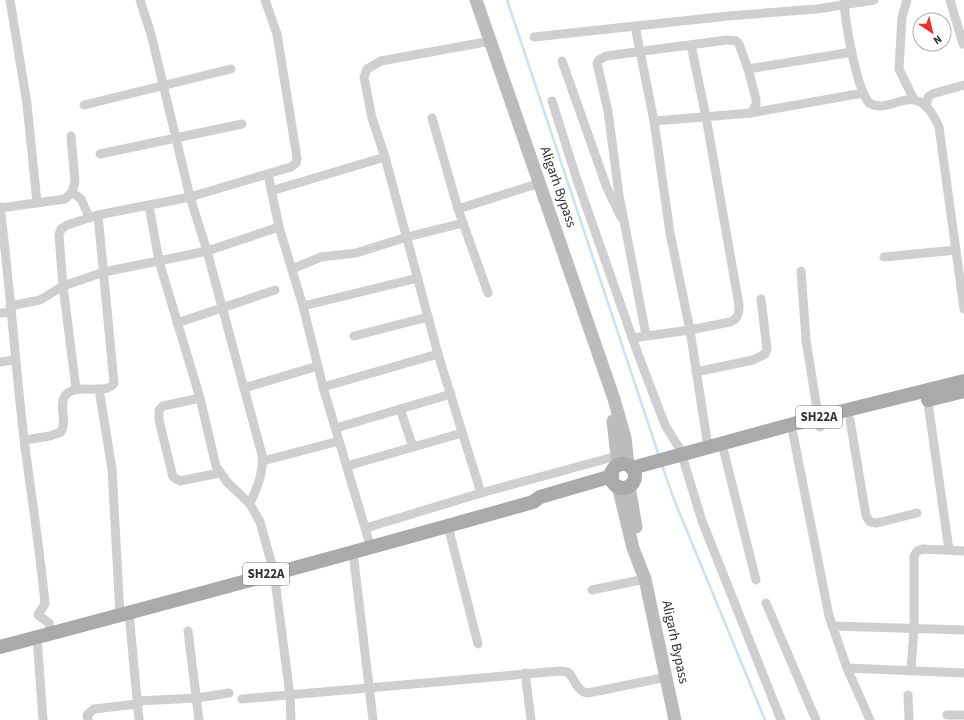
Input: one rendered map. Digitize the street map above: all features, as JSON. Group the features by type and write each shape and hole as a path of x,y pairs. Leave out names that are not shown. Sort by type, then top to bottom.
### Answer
{"main road":[{"name":"Aligarh Bypass","path":"476,0 540,183 607,384 614,399 625,438 626,473 642,560 643,575 667,677 675,720"},
{"name":"SH22A","path":"0,647 274,572 371,548 532,502 540,497 626,473 679,459 724,452 793,434 820,422 850,420 927,395 964,381"},
{"name":"SH22A","path":"679,459 708,447 820,422 927,395 964,391"}],"street":[{"path":"10,0 27,104 37,203"},
{"path":"140,0 150,34 190,197 207,251 263,460 261,477 250,504"},
{"path":"76,389 63,286 59,235 61,229 67,225 93,216 190,197 291,167 296,163 297,158 277,34 265,0"},
{"path":"534,37 874,0"},
{"path":"907,0 902,17 899,69 914,100 926,107 931,112 939,127 962,285 964,309"},
{"path":"950,0 963,44"},
{"path":"844,3 852,52 863,93 869,103 873,106 914,100"},
{"path":"635,26 654,121 670,233 690,330 708,447"},
{"path":"646,335 625,224 608,111 597,63 602,57 606,56 641,53 728,40 736,41 741,48 748,69 756,105 751,113"},
{"path":"481,493 462,433 452,394 438,354 418,278 372,118 364,77 367,69 382,61 491,41"},
{"path":"632,338 690,330 730,322 735,320 739,311 706,117 691,46"},
{"path":"748,69 852,52"},
{"path":"562,61 607,188 625,224"},
{"path":"84,105 231,69"},
{"path":"926,107 928,97 932,94 964,85"},
{"path":"654,121 751,113 863,93"},
{"path":"552,101 580,188 632,338 702,521 781,720"},
{"path":"432,118 458,208 488,293"},
{"path":"100,154 242,124"},
{"path":"51,634 49,623 38,615 45,604 24,440 10,309 5,279 0,208 65,199 72,192 75,182 71,136"},
{"path":"271,191 384,157"},
{"path":"268,174 279,227 304,306 323,387 371,548"},
{"path":"458,208 540,183"},
{"path":"24,440 50,436 62,432 64,427 62,404 64,398 69,392 76,389 110,388 115,381 107,323 104,272 93,216 82,199 72,192"},
{"path":"149,206 159,261 200,398 219,472 250,504 260,522 274,572 290,696 291,720"},
{"path":"292,269 321,257 356,253 406,237 463,223"},
{"path":"0,314 10,309 48,297 63,286 104,272 207,251 279,227"},
{"path":"884,257 956,250"},
{"path":"800,271 806,340 820,422"},
{"path":"304,306 418,278"},
{"path":"177,323 223,309 275,290"},
{"path":"696,372 753,360 765,354 767,349 761,298"},
{"path":"354,336 428,317"},
{"path":"323,387 438,354"},
{"path":"0,362 15,360"},
{"path":"244,388 318,366"},
{"path":"99,389 112,469 125,614 138,703 139,720"},
{"path":"336,428 452,394"},
{"path":"927,395 949,550"},
{"path":"200,398 163,406 158,414 173,477 180,481 219,472"},
{"path":"400,409 413,447"},
{"path":"850,420 866,516 870,522 877,523 917,513"},
{"path":"347,466 462,433"},
{"path":"793,434 832,626 847,668 870,720"},
{"path":"263,460 339,441"},
{"path":"724,452 756,580"},
{"path":"366,528 481,493 626,473"},
{"path":"448,526 478,644"},
{"path":"911,671 914,628 914,556 917,551 923,549 964,551"},
{"path":"353,552 373,720"},
{"path":"592,590 643,575"},
{"path":"766,603 816,720"},
{"path":"832,626 964,630"},
{"path":"188,631 199,720"},
{"path":"37,637 42,720"},
{"path":"847,668 964,673"},
{"path":"242,699 290,696 525,673 560,671 568,672 578,688 588,693 667,677"},
{"path":"525,673 531,720"},
{"path":"88,720 88,715 94,709 229,693"},
{"path":"908,695 909,720"},
{"path":"947,715 964,715"}],"waterway":[{"path":"507,0 659,456"},
{"path":"662,465 673,497 765,720"}]}
